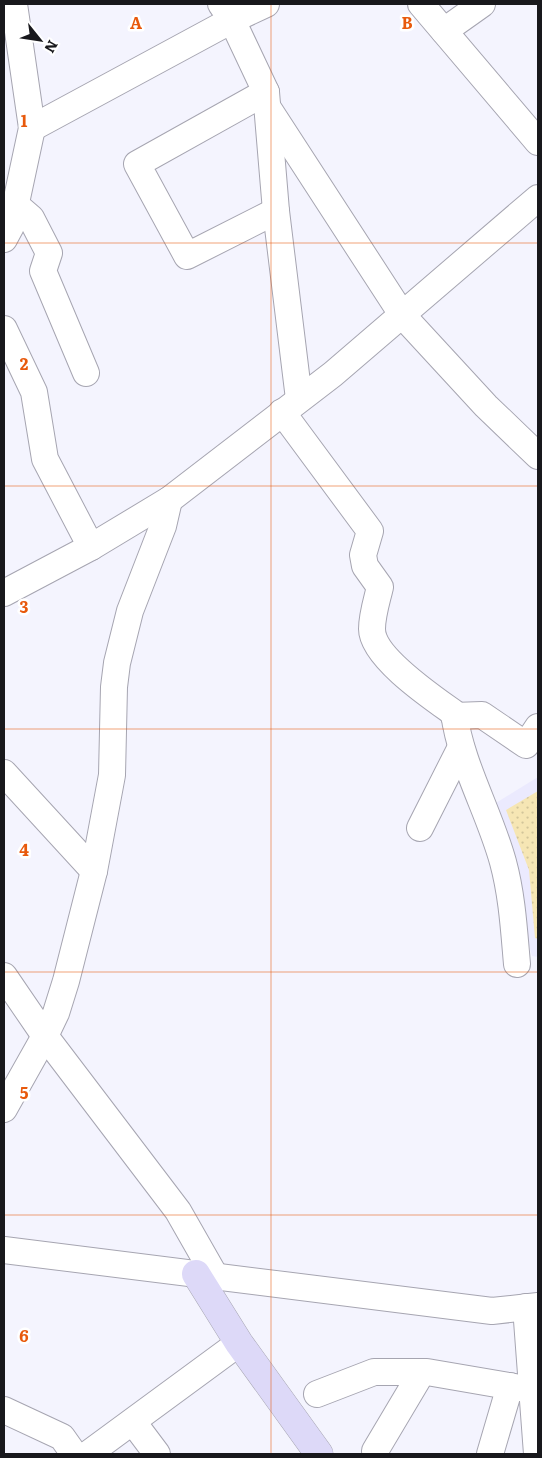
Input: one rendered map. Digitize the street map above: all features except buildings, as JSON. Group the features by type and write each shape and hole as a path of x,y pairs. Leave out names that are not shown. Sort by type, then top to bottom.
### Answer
{"street":[{"path":"4,239 11,226 32,128 14,4"},
{"path":"32,128 226,12 266,4"},
{"path":"421,4 538,142"},
{"path":"444,31 482,4"},
{"path":"226,12 267,100 403,316 486,406 538,456"},
{"path":"267,100 137,164 186,256 276,212"},
{"path":"267,100 290,406 370,531 363,555 365,566 380,587 372,630 378,645 410,682 454,712 461,747 503,862 513,918 517,964"},
{"path":"4,593 91,546 169,500 403,316 538,198"},
{"path":"16,205 31,218 49,253 43,271 86,373"},
{"path":"4,329 34,392 45,459 91,546"},
{"path":"4,1109 45,1036 56,1013 66,981 94,871 112,775 114,687 117,663 130,611 163,526 169,500"},
{"path":"454,716 482,715 526,745 538,727"},
{"path":"420,828 461,747"},
{"path":"4,773 94,871"},
{"path":"4,976 45,1036 178,1211 205,1275 239,1343 319,1454"},
{"path":"4,1250 492,1311 532,1307 521,1388 490,1454"},
{"path":"88,1454 239,1343"},
{"path":"317,1394 374,1372 422,1372 521,1388"},
{"path":"375,1452 422,1372"},
{"path":"521,1388 537,1454"},
{"path":"4,1410 62,1437 74,1454"},
{"path":"133,1422 157,1454"}],"shaded area":[{"path":"538,777 538,957 532,956 491,806"},
{"path":"538,791 538,939 535,938 529,870 506,810"}]}
